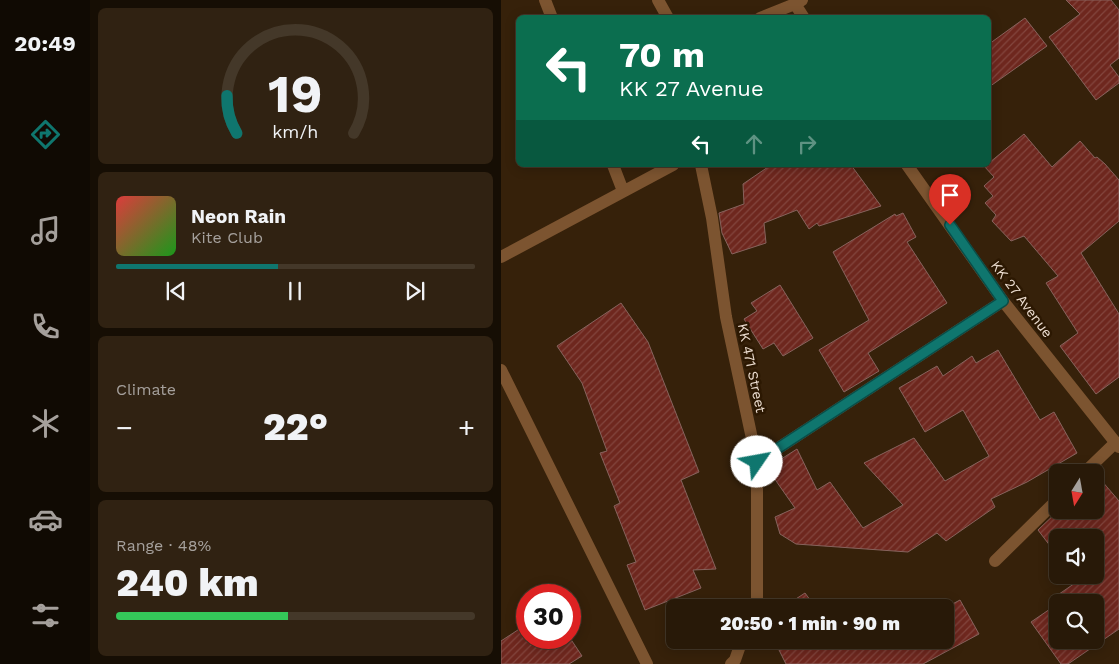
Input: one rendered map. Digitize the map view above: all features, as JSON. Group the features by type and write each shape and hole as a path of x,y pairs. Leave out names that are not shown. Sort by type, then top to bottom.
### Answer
{"street":[{"path":"545,0 551,15"},
{"path":"658,0 666,15"},
{"path":"766,15 799,2 803,15"},
{"path":"614,167 623,191"},
{"path":"501,257 669,167"},
{"name":"KK 471 Street","path":"701,167 712,218 726,317 757,462 757,599"},
{"name":"KK 27 Avenue","path":"908,167 1003,301 1117,445"},
{"path":"757,462 1003,301"},
{"path":"501,370 647,664"},
{"path":"1094,464 1117,445"},
{"path":"995,561 1049,508"},
{"path":"731,664 735,660 739,649"}],"building":[{"path":"1066,0 1111,0 1119,10 1119,58 1110,65 1119,77 1119,83 1096,100 1049,37 1080,14"},
{"path":"1025,18 1047,46 991,86 991,43"},
{"path":"1024,134 1052,167 1080,141 1119,180 1119,221 1081,253 1119,314 1119,377 1096,394 1060,346 1078,333 1046,283 1058,276 1024,236 1011,241 992,221 996,215 985,203 993,196 984,186 994,177 985,167 991,167 991,161"},
{"path":"768,167 852,167 881,206 819,226 817,223 809,229 797,210 764,223 766,243 732,254 722,233 719,213 744,204 743,184"},
{"path":"903,213 916,237 907,242 947,303 868,353 879,371 844,392 819,350 869,320 833,252 895,214 896,216"},
{"path":"780,285 813,338 783,356 774,343 763,349 744,319 757,311 751,303"},
{"path":"621,303 648,342 699,472 681,480 716,569 693,570 701,588 673,599 666,599 666,602 645,610 627,565 636,562 614,506 620,503 600,453 607,451 582,383 557,346"},
{"path":"998,350 1040,420 1054,412 1077,453 1058,464 1049,464 1049,469 991,499 995,507 946,541 937,533 908,552 796,544 780,534 775,517 795,508 767,468 797,449 817,490 830,482 863,528 903,505 864,463 914,438 945,481 989,456 963,410 925,432 899,388 937,366 943,376 972,356 976,363"},
{"path":"1104,484 1119,501 1119,629 1104,639 1104,594 1059,594 1074,584 1104,584 1104,529 1049,529 1049,544 1038,530 1050,519 1104,519"},
{"path":"805,593 809,599 796,599"},
{"path":"960,600 979,634 954,647 954,603"},
{"path":"1049,610 1049,647 1031,622"},
{"path":"516,631 516,649 577,649 582,656 569,664 501,664 501,641"},
{"path":"778,649 951,649 923,664 786,664"},
{"path":"1050,649 1090,649 1068,664 1061,664"}],"route":[{"path":"757,462 1003,301 950,225"}]}
